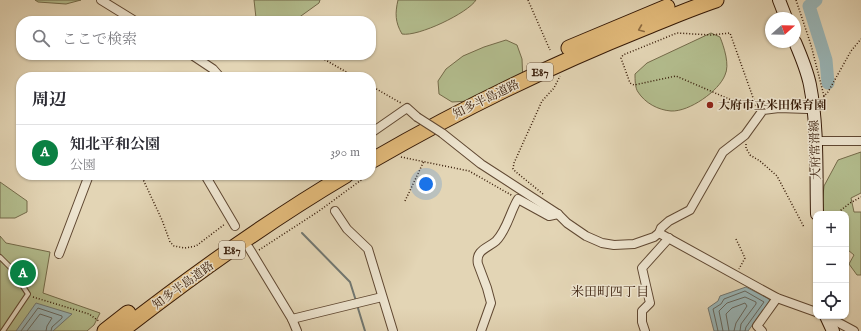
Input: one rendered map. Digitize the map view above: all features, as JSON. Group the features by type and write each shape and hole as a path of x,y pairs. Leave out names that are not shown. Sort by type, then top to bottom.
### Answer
{"highway":[{"name":"知多半島道路","path":"376,146 402,131 532,65 616,28 686,0"},
{"name":"知多半島道路","path":"376,158 469,106 536,74 620,37 716,0"},
{"name":"知多半島道路","path":"105,329 206,255 271,210 319,180"},
{"name":"知多半島道路","path":"121,331 212,263 276,219 338,180"}],"main road":[{"path":"778,0 783,12"},
{"name":"大府常滑線","path":"797,48 818,109 815,141 817,211"},
{"path":"827,319 833,331"}],"street":[{"path":"101,0 126,16"},
{"path":"200,60 216,72"},
{"path":"376,129 406,108 442,133 481,164 558,214 567,223 586,236 602,243 614,245 634,244 654,237 659,234 660,228 690,210 723,152 744,136 763,110 779,108 818,109"},
{"path":"815,141 861,141"},
{"path":"59,254 87,180"},
{"path":"208,180 233,224"},
{"path":"481,331 491,303 478,264 477,257 480,252 498,240 518,198 549,216 558,214"},
{"path":"335,211 347,229 368,249 393,331"},
{"path":"659,234 777,298 813,311"},
{"path":"645,331 642,322 642,311 650,303 642,268 668,238"},
{"path":"251,251 292,318 297,331"},
{"path":"292,318 382,296"},
{"path":"758,329 777,298"},
{"path":"832,319 854,331"}],"lane":[{"path":"0,257 10,267 28,294 3,331"}],"path":[{"path":"528,0 550,50"},
{"path":"796,0 811,45 824,96"},
{"path":"677,32 711,35 730,33 758,109 752,109 676,76 634,85 630,83 621,58 623,55 677,32"},
{"path":"818,109 850,52 861,39"},
{"path":"325,60 346,72"},
{"path":"544,196 513,169 514,163 542,101 554,88 561,74"},
{"path":"376,89 402,104 406,108"},
{"path":"744,136 748,153 760,160 777,176 804,227"},
{"path":"397,158 404,156 463,169 474,173 518,198"},
{"path":"405,201 424,161"},
{"path":"143,180 162,220 170,242 174,246 185,248 196,246 214,231 233,224"},
{"path":"251,251 319,211 361,180"},
{"path":"840,211 861,197"},
{"path":"736,239 745,258 736,275"},
{"path":"28,295 92,315 105,329"}],"green space":[{"path":"35,0 81,0 66,4 38,2"},
{"path":"254,0 320,0 319,3 301,16 256,16"},
{"path":"398,0 476,0 463,11 442,23 419,32 402,34 396,17"},
{"path":"711,33 720,37 727,61 725,75 717,88 710,94 686,108 671,111 652,105 641,96 636,88 635,74 647,63"},
{"path":"506,40 517,45 522,59 523,84 470,101 452,102 439,94 438,81 446,69 463,56"},
{"path":"861,152 861,193 851,198 854,212 861,212 861,275 857,275 849,264 854,255 849,251 849,211 821,211 824,186 838,160"},
{"path":"0,182 27,201 27,212 15,218 0,218"},
{"path":"0,236 6,243 50,252 43,293 100,313 94,325 87,331 0,331"}],"water":[{"path":"746,287 769,299 770,301 748,331 714,331 708,308 718,301 720,296"},
{"path":"36,303 72,314 53,331 16,331"}],"waterway":[{"path":"816,0 809,6 826,60 828,83"},
{"path":"302,233 350,282 356,301"},
{"path":"357,305 365,331"}],"place":[{"name":"大府市立米田保育園","path":"710,105"},
{"name":"知北平和公園","path":"23,273"}],"district":[{"name":"米田町四丁目","path":"610,291"}]}
